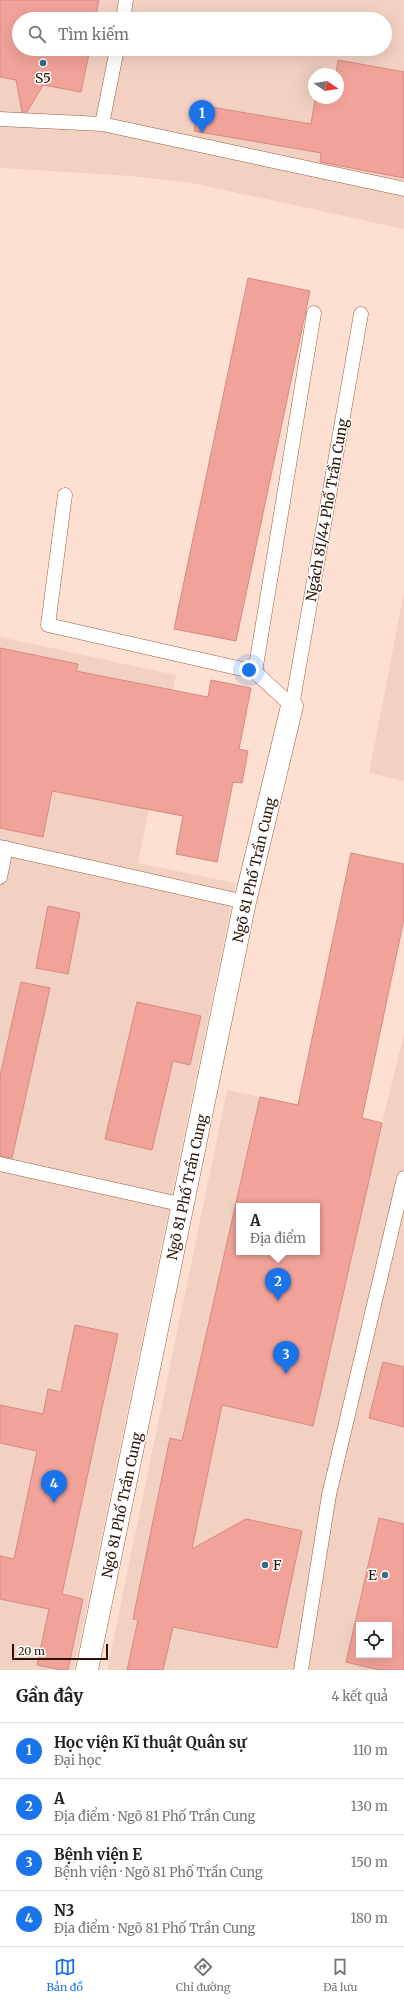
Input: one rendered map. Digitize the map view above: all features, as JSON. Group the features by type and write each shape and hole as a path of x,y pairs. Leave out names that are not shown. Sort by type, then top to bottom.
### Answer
{"street":[{"name":"Ngõ 81 Phố Trần Cung","path":"88,1670 245,902 292,706"}],"lane":[{"path":"124,12 126,0"},
{"path":"102,124 116,56"},
{"path":"0,119 102,124 404,189"},
{"path":"255,672 314,313"},
{"name":"Ngách 81/44 Phố Trần Cung","path":"292,706 361,314"},
{"path":"65,495 48,625 255,672 292,706"},
{"path":"0,877 3,848 245,902"},
{"path":"0,1164 184,1205"},
{"path":"301,1670 329,1495 404,1178"}],"shaded area":[{"path":"0,0 404,0 404,229 191,183 130,176 0,168"},
{"path":"404,592 404,781 369,773"},
{"path":"0,637 176,675 138,863 236,883 74,1670 0,1670"},
{"path":"404,1033 404,1670 107,1670 227,1090 382,1123"}],"building":[{"name":"S5","path":"0,0 99,0 96,12 12,12 12,56 89,56 81,92 43,85 27,112 22,112 16,80 0,77"},
{"path":"338,60 404,72 404,178 320,162 321,153 194,131 199,105 311,124 314,104 344,104 344,68 337,68"},
{"path":"248,278 310,291 236,641 174,629"},
{"path":"0,648 78,664 76,671 208,697 211,680 251,688 239,749 248,751 242,783 233,782 217,862 176,854 183,816 52,791 43,837 0,828"},
{"path":"351,853 404,864 404,919 362,1118 382,1123 313,1426 222,1405 192,1549 246,1519 302,1531 277,1648 173,1627 163,1670 127,1670 138,1620 133,1619 170,1438 182,1441 260,1097 298,1105"},
{"path":"48,906 80,913 68,974 36,968"},
{"path":"21,982 50,988 12,1158 0,1156 0,1076"},
{"path":"137,1002 201,1016 190,1065 173,1061 152,1150 105,1139"},
{"path":"75,1325 118,1334 62,1594 83,1599 68,1670 62,1670 37,1665 49,1609 0,1599 0,1556 14,1559 37,1451 0,1443 0,1405 43,1414 48,1389 61,1392"},
{"path":"383,1362 404,1367 404,1427 369,1418"},
{"name":"E","path":"379,1518 404,1524 404,1670 379,1670 346,1662"}],"place":[{"name":"S5","path":"43,63"},
{"name":"Học viện Kĩ thuật Quân sự","path":"202,133"},
{"name":"A","path":"278,1301"},
{"name":"Bệnh viện E","path":"286,1374"},
{"name":"N3","path":"54,1503"},
{"name":"F","path":"265,1565"},
{"name":"E","path":"385,1575"}]}
